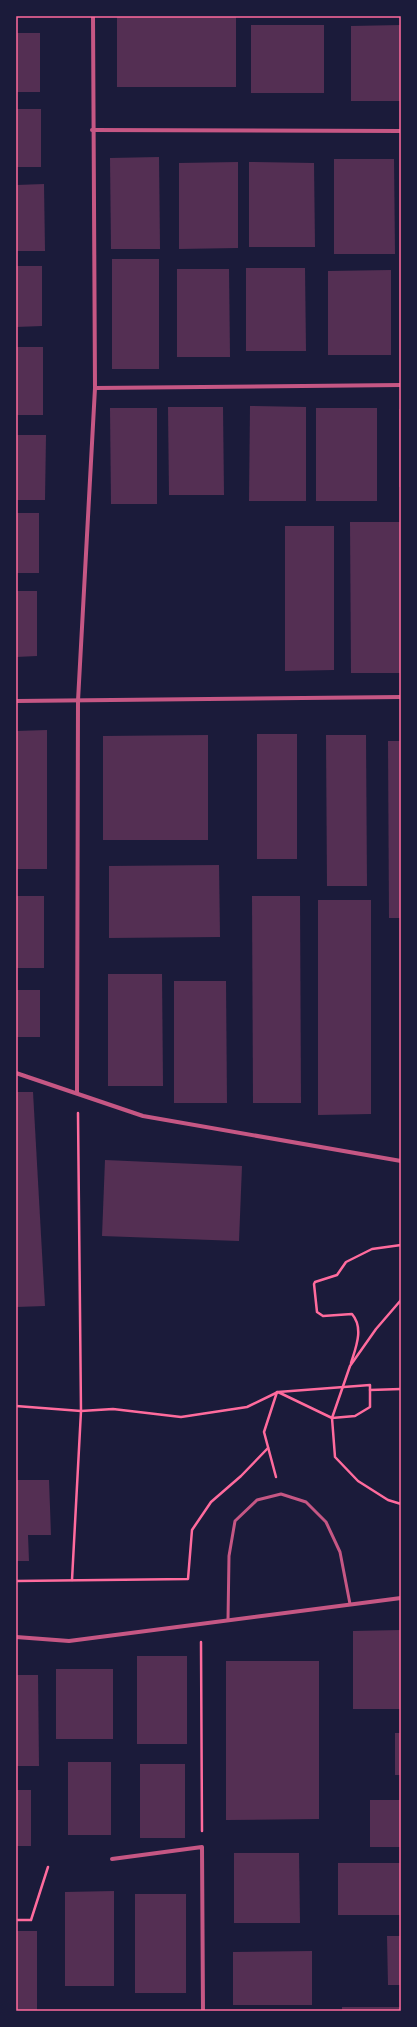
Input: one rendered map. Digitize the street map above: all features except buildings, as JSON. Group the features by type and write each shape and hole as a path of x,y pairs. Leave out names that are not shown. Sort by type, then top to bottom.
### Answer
{"street":[{"path":"77,1093 78,701 95,388 92,130 93,16"},
{"path":"92,130 401,131"},
{"path":"95,388 401,385"},
{"path":"16,701 401,697"},
{"path":"16,1073 143,1116 401,1161"},
{"path":"16,1637 68,1640 401,1598"},
{"path":"112,1859 202,1848 203,2011"}],"lane":[{"path":"228,1620 229,1556 236,1521 257,1500 281,1494 306,1502 326,1522 340,1552 350,1604"}],"path":[{"path":"72,1580 81,1411 77,1093"},
{"path":"401,1245 372,1249 346,1262 337,1276 315,1282 314,1284 317,1312 323,1316 352,1314 357,1320 358,1340 332,1418 335,1457 358,1481 388,1500 401,1504"},
{"path":"350,1366 376,1329 401,1300"},
{"path":"16,1406 81,1411 113,1409 181,1417 247,1407 278,1392 370,1384 370,1407 355,1416 332,1418 278,1392"},
{"path":"370,1390 401,1389"},
{"path":"278,1392 264,1432 281,1494"},
{"path":"16,1581 188,1579 192,1530 211,1502 241,1476 268,1448"},
{"path":"201,1623 202,1822"},
{"path":"16,1920 31,1920 48,1867"}]}
